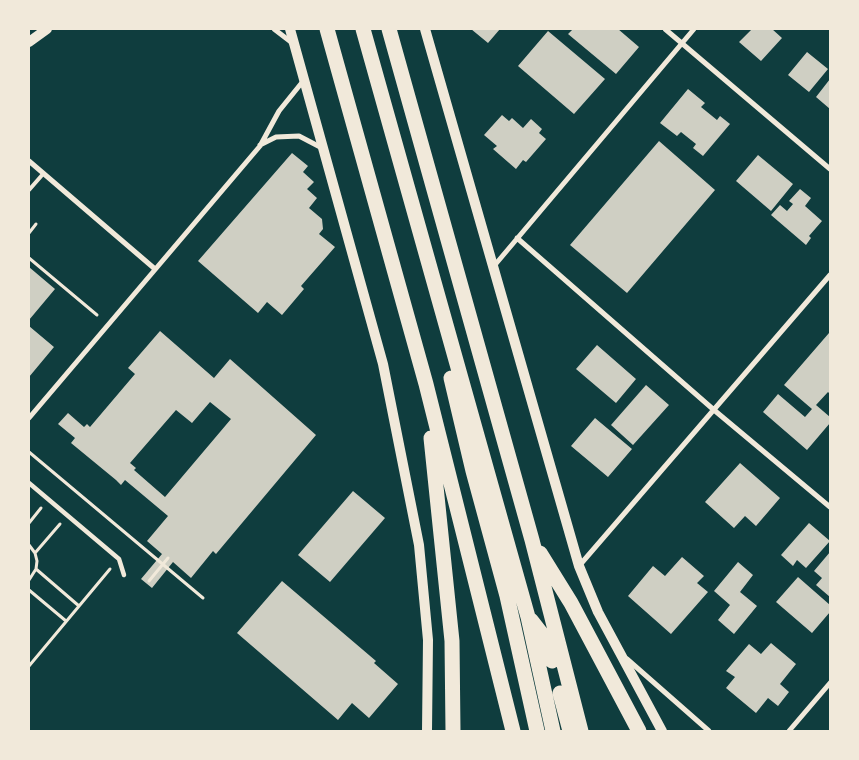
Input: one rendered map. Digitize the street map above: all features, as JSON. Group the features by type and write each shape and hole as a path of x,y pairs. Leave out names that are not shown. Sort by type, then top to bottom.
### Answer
{"highway":[{"path":"327,29 426,384 513,731"},
{"path":"363,29 528,617 553,731"},
{"path":"389,29 532,540 581,731"},
{"path":"398,155 473,471 506,596 537,731"},
{"path":"426,384 452,641 453,731"},
{"path":"532,540 571,603 638,731"},
{"path":"528,617 549,645 570,731"}],"main road":[{"path":"29,42 47,29"},
{"path":"290,29 383,364 419,545 428,640 427,731"},
{"path":"425,29 579,566 598,612 662,731"}],"street":[{"path":"274,29 295,45"},
{"path":"666,29 830,168"},
{"path":"494,267 694,29"},
{"path":"29,418 260,146 279,111 305,78"},
{"path":"260,146 276,137 299,136 324,149"},
{"path":"29,162 155,269"},
{"path":"517,238 714,410 830,507"},
{"path":"579,566 830,275"},
{"path":"29,483 119,559 124,575"},
{"path":"622,655 709,731"},
{"path":"789,731 830,683"}],"lane":[{"path":"29,190 43,174"}],"path":[{"path":"29,233 36,224"},
{"path":"29,258 97,315"},
{"path":"29,452 203,598"},
{"path":"29,523 48,500"},
{"path":"35,553 67,516"},
{"path":"29,545 35,553 37,561 36,569 29,580"},
{"path":"149,581 168,558"},
{"path":"29,666 119,559"},
{"path":"36,569 79,606"},
{"path":"29,590 66,621"}],"building":[{"path":"471,29 500,29 488,43"},
{"path":"573,29 618,29 639,47 616,74 568,34"},
{"path":"752,29 772,29 782,38 761,61 739,42"},
{"path":"548,31 605,79 574,114 518,66"},
{"path":"807,52 828,69 809,92 788,75"},
{"path":"830,79 830,109 816,97"},
{"path":"688,89 705,103 701,107 717,120 720,116 730,124 703,156 693,148 696,144 681,132 677,136 660,123"},
{"path":"502,115 509,121 512,118 523,128 531,119 542,129 539,133 546,139 526,162 523,160 516,169 493,149 497,146 484,135"},
{"path":"659,141 715,190 627,293 570,245"},
{"path":"292,153 308,166 303,172 314,182 307,189 317,198 309,208 322,219 323,229 319,234 335,247 301,286 304,289 282,315 267,302 258,313 198,261"},
{"path":"758,155 793,184 771,211 736,181"},
{"path":"800,189 811,198 805,206 822,221 809,236 811,238 806,245 771,215 780,205 787,211 793,204 789,201"},
{"path":"29,267 55,289 29,320"},
{"path":"29,326 54,347 29,377"},
{"path":"160,331 214,378 230,359 316,435 216,554 213,551 191,578 173,562 152,588 141,579 162,554 147,541 168,516 125,480 121,485 71,443 75,438 58,424 68,413 84,427 87,424 90,427 135,374 128,368","holes":["210,402 231,419 165,497 134,470 136,468 130,463 176,410 192,423"]},
{"path":"829,333 830,394 828,392 816,405 830,417 830,423 807,450 763,412 778,394 805,417 812,409 784,385"},
{"path":"597,345 636,379 616,403 576,369"},
{"path":"646,385 669,405 633,445 611,425"},
{"path":"595,418 632,449 608,477 571,446"},
{"path":"740,463 780,498 756,526 745,516 734,528 705,502"},
{"path":"353,491 385,518 330,582 298,555"},
{"path":"809,523 830,541 806,568 797,560 793,566 781,555"},
{"path":"830,552 830,597 816,585 822,578 814,571"},
{"path":"682,557 704,576 697,583 708,592 671,634 628,596 653,566 665,576"},
{"path":"738,562 753,575 740,592 757,606 734,634 718,620 730,605 714,591"},
{"path":"798,577 830,605 830,612 812,633 776,602"},
{"path":"282,581 376,661 374,663 398,684 369,718 352,703 338,720 237,633"},
{"path":"771,643 796,664 780,684 789,692 778,706 768,698 756,713 726,688 735,677 726,671 749,644 761,654"}]}
